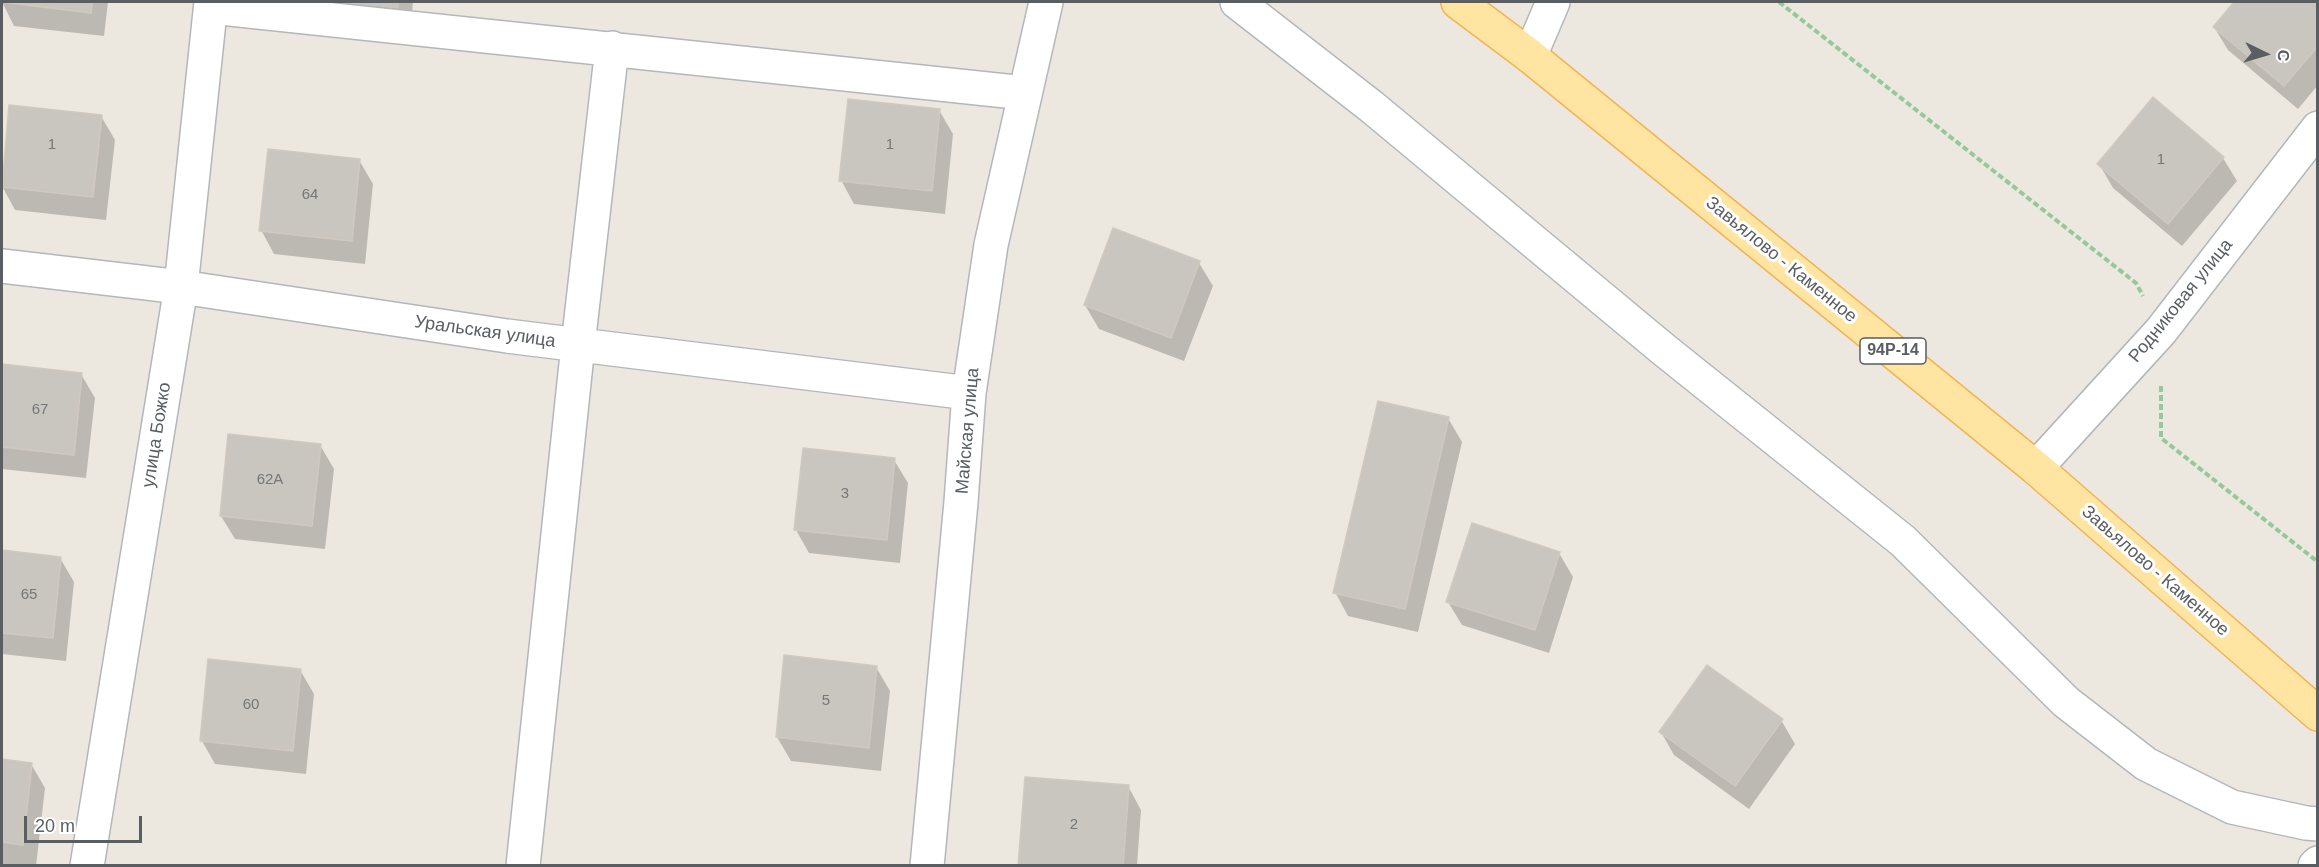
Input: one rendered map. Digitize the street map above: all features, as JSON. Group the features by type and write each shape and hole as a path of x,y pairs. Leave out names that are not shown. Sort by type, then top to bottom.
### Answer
{"main road":[{"name":"Завьялово - Каменное","path":"1458,2 1530,56 2036,468 2318,714"}],"street":[{"name":"Майская улица","path":"927,866 969,393 991,245 1046,2"},
{"path":"1237,2 1372,107 1663,349 1903,541 2066,702 2146,764 2232,807 2306,824 2318,824"},
{"path":"1530,56 1553,2"},
{"path":"211,4 1025,93"},
{"name":"улица Божко","path":"87,866 181,286 211,4"},
{"path":"523,866 612,48"},
{"name":"Родниковая улица","path":"2036,468 2161,331 2318,128"},
{"name":"Уральская улица","path":"2,266 181,286 507,336 969,393"}],"path":[{"path":"1779,2 2136,283 2161,331 2161,438 2318,562"}],"building":[{"path":"2,2 92,2 91,13"},
{"path":"299,2 398,2 397,12"},
{"path":"2234,2 2318,2 2318,46 2284,86 2213,27"},
{"path":"2153,97 2224,157 2168,224 2097,164"},
{"path":"848,99 940,109 932,191 839,181"},
{"path":"9,105 102,115 93,197 2,187"},
{"path":"268,149 360,159 352,241 259,231"},
{"path":"1113,228 1200,261 1171,338 1084,305"},
{"path":"2,364 82,373 74,455 2,447"},
{"path":"1378,401 1449,417 1405,609 1333,593"},
{"path":"228,434 321,444 312,526 220,516"},
{"path":"803,448 895,458 887,540 794,530"},
{"path":"1472,523 1560,552 1535,630 1446,602"},
{"path":"2,550 61,557 53,638 2,633"},
{"path":"784,655 877,666 869,748 776,737"},
{"path":"208,659 301,669 293,751 200,741"},
{"path":"1707,665 1783,719 1735,786 1659,732"},
{"path":"2,759 32,763 23,845 2,842"},
{"path":"1025,777 1129,785 1123,866 1018,866"}]}
